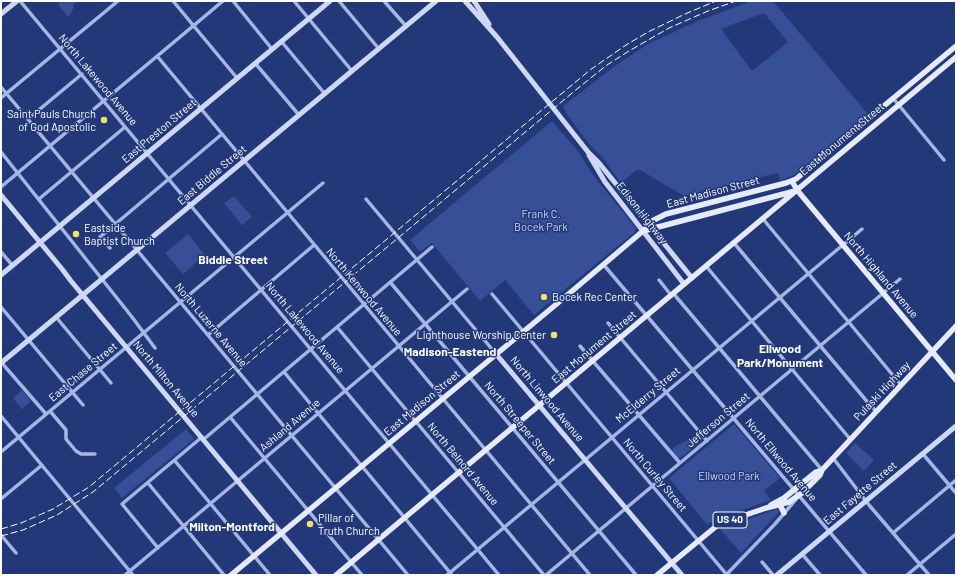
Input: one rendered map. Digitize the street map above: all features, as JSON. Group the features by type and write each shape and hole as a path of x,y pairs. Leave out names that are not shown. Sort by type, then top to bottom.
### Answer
{"main road":[{"name":"East Monument Street","path":"792,181 803,174 956,46"},
{"name":"East Monument Street","path":"336,575 956,57"},
{"name":"North Highland Avenue","path":"792,181 797,190 956,380"},
{"name":"East Madison Street","path":"231,575 523,332 656,219 666,214 792,181"},
{"name":"East Madison Street","path":"649,226 797,190"},
{"name":"Pulaski Highway","path":"799,496 820,476 822,470 850,439 956,326"},
{"name":"Pulaski Highway","path":"794,490 816,472 822,470"},
{"path":"799,496 800,490 808,483 809,478"},
{"name":"US 40","path":"766,508 784,498 794,490"},
{"name":"US 40","path":"657,575 719,524 792,501 799,496"},
{"path":"780,505 784,513"}],"street":[{"path":"1,14 17,1"},
{"name":"North Lakewood Avenue","path":"20,1 499,575"},
{"path":"173,1 237,78"},
{"path":"1,187 223,1"},
{"path":"233,1 272,49"},
{"path":"294,1 352,71"},
{"name":"East Preston Street","path":"1,275 330,1"},
{"path":"339,1 379,49"},
{"path":"384,1 406,26"},
{"name":"East Biddle Street","path":"1,362 102,280 436,1"},
{"name":"Edison Highway","path":"465,1 497,37 583,146 599,163 692,278"},
{"name":"Edison Highway","path":"474,1 497,37"},
{"path":"1,98 116,2"},
{"path":"282,41 325,94"},
{"name":"North Kenwood Avenue","path":"157,56 590,575"},
{"path":"255,63 299,116"},
{"path":"28,119 82,74"},
{"name":"North Luzerne Avenue","path":"1,86 408,575"},
{"path":"893,98 944,160"},
{"path":"39,200 125,126"},
{"path":"110,248 100,237 222,134"},
{"path":"1,152 155,348"},
{"name":"Edison Highway","path":"588,152 591,161 605,182 684,284"},
{"name":"East Chase Street","path":"1,452 324,183"},
{"name":"North Milton Avenue","path":"1,195 316,575"},
{"name":"North Linwood Avenue","path":"366,199 682,575"},
{"path":"763,219 901,385"},
{"name":"McElderry Street","path":"450,574 477,549 862,229"},
{"path":"734,243 876,411"},
{"path":"208,335 314,245"},
{"path":"158,548 122,504 230,417 432,247"},
{"path":"1,252 13,266"},
{"name":"North Ellwood Avenue","path":"603,264 866,575"},
{"path":"706,266 850,439"},
{"name":"Jefferson Street","path":"545,575 900,279"},
{"path":"659,280 719,348 822,470"},
{"name":"North Streeper Street","path":"390,282 636,575"},
{"name":"Ashland Avenue","path":"125,575 467,289"},
{"name":"North Curley Street","path":"492,294 726,575"},
{"path":"1,307 83,405"},
{"path":"56,317 111,383"},
{"path":"608,323 707,441"},
{"name":"North Belnord Avenue","path":"337,327 545,575"},
{"path":"580,346 680,463"},
{"path":"1,362 46,414"},
{"path":"284,372 450,574"},
{"path":"50,411 66,430 66,439 76,451 81,454 95,454"},
{"path":"1,416 133,575"},
{"path":"230,417 362,575"},
{"name":"East Fayette Street","path":"777,575 956,426"},
{"path":"923,454 956,493"},
{"path":"833,458 929,575"},
{"path":"175,460 270,575"},
{"path":"1,499 42,465"},
{"path":"893,533 956,480"},
{"path":"148,483 224,575"},
{"name":"Pulaski Highway","path":"726,575 799,496"},
{"path":"907,575 956,534"},
{"path":"1,535 16,553"},
{"path":"802,554 820,575"},
{"path":"762,562 773,575"}],"green space":[{"path":"62,1 78,1 74,4 72,12 68,17 58,4"},
{"path":"752,1 773,1 868,114 796,174 780,181 778,173 684,196 638,169 621,183 602,157 590,145 566,113 563,106 615,66 648,44 698,21","holes":["764,13 788,42 752,71 721,29"]},
{"name":"Frank C. Bocek Park","path":"552,121 577,150 593,175 635,227 635,232 534,315 505,280 480,301 432,243 420,252 410,240"},
{"path":"234,196 252,217 242,225 224,203"},
{"path":"188,234 205,255 183,274 165,253"},
{"path":"22,390 31,401 22,409 13,398"},
{"name":"Ellwood Park","path":"734,424 780,478 764,491 771,500 719,518 707,525 669,478"},
{"path":"186,429 194,439 122,498 114,488"},
{"name":"Ellwood Park","path":"698,435 702,440 682,457 678,458 672,450 674,447"},
{"path":"855,443 874,460 864,471 846,453"},
{"name":"Ellwood Park","path":"777,509 779,510 778,513 741,553 720,529"}],"railway":[{"path":"1,529 21,523 53,509 89,487 590,70 648,32 716,1"},
{"path":"1,536 23,530 57,515 93,492 607,65 669,28 736,1"}],"place":[{"name":"Saint Pauls Church of God Apostolic","path":"104,120"},
{"name":"Eastside Baptist Church","path":"76,234"},
{"name":"Bocek Rec Center","path":"544,297"},
{"name":"Lighthouse Worship Center","path":"554,335"},
{"name":"Pillar of Truth Church","path":"310,524"}],"district":[{"name":"Biddle Street","path":"233,260"},
{"name":"Madison-Eastend","path":"450,352"},
{"name":"Ellwood Park/Monument","path":"780,356"},
{"name":"Milton-Montford","path":"232,527"}]}
